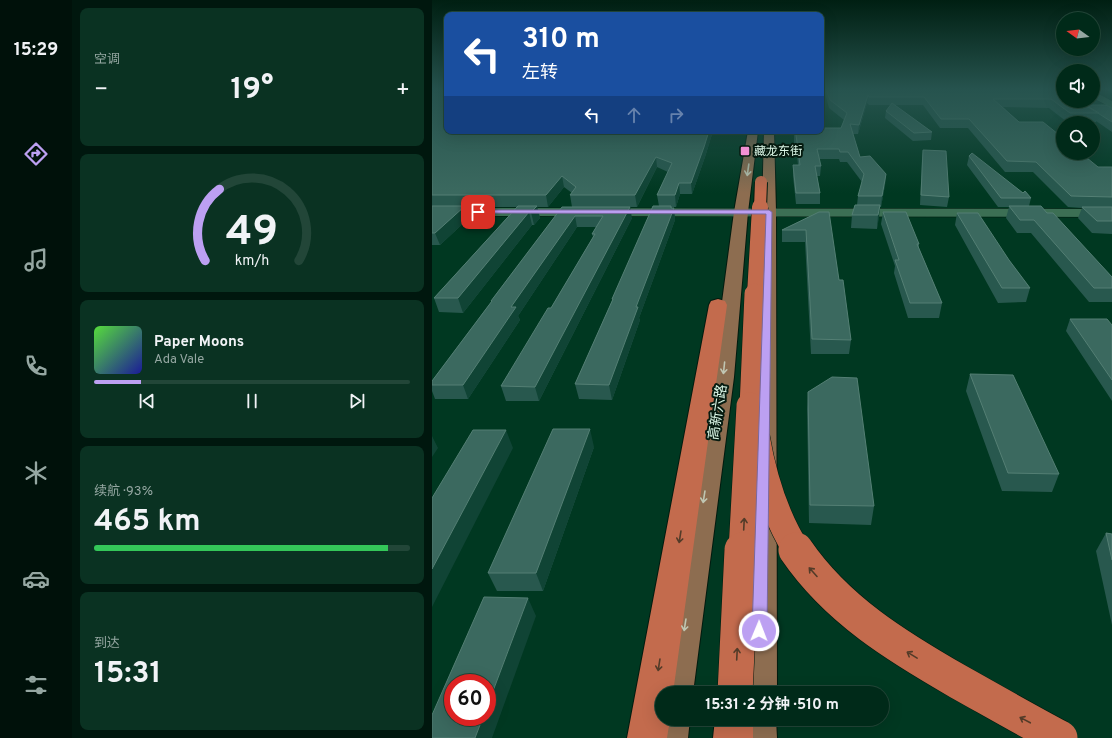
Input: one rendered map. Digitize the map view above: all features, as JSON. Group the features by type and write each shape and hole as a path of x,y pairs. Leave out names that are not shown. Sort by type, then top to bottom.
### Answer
{"highway":[{"path":"735,686 761,182"},
{"path":"647,738 718,305"},
{"path":"750,392 758,452 769,492 781,525 806,565 843,605 909,654 1022,719 1060,738"},
{"path":"733,738 734,726"}],"main road":[{"name":"高新六路","path":"675,686 723,377 741,212 753,134"},
{"path":"758,686 769,212 769,134"},
{"path":"668,738 669,726"},
{"path":"757,726 757,738"}],"street":[{"path":"432,212 1112,213"}],"building":[{"path":"432,123 444,123 444,134 708,134 691,183 679,183 675,195 657,195 672,163 656,157 635,195 570,195 576,187 562,176 546,195 432,195"},
{"path":"843,123 859,123 859,125 850,124 860,157 870,156 886,174 882,196 858,196 864,174 848,152 840,152 839,149 817,149 821,166 815,166 820,193 796,193 793,165 800,165 795,134 824,134 824,128 841,128"},
{"path":"902,123 920,123 932,132 914,133"},
{"path":"973,123 1045,123 1056,132 1056,160 1090,160 1098,167 1112,167 1112,197 1071,196 1036,162 1007,161"},
{"path":"923,150 946,151 949,197 921,195"},
{"path":"972,153 1023,193 1025,191 1031,198 1001,198 969,156"},
{"path":"855,205 880,205 878,215 852,215"},
{"path":"432,206 465,206 435,233 432,233"},
{"path":"518,206 537,206 529,212 458,298 434,298"},
{"path":"653,206 671,206 671,208 674,208 636,307 638,307 609,385 575,384 613,299"},
{"path":"1009,206 1041,206 1047,213 1053,213 1112,277 1112,288 1094,288 1034,220 1020,220"},
{"path":"562,207 630,207 535,387 501,386 548,308 551,308 595,234 592,234 603,216 575,216 511,307 516,307 463,385 432,385 432,381"},
{"path":"1082,207 1112,207 1112,221 1097,221"},
{"path":"819,212 829,212 839,280 843,280 851,340 812,339 806,230 782,230"},
{"path":"883,212 906,212 919,244 917,244 942,303 910,303 895,260 899,260"},
{"path":"957,213 978,213 1009,260 1030,288 1002,288"},
{"path":"1070,319 1107,319 1112,325 1112,380"},
{"path":"970,374 1013,375 1059,474 1008,473"},
{"path":"832,377 857,378 874,506 810,505 808,392"},
{"path":"553,429 590,429 536,573 488,573"},
{"path":"473,430 506,430 432,569 432,498"},
{"path":"1106,533 1112,534 1112,560"},
{"path":"484,597 528,598 496,683 496,674 450,674"},
{"path":"444,688 444,726 480,726 475,738 432,738 432,715"}],"place":[{"name":"藏龙东街","path":"745,151"}],"route":[{"path":"478,212 769,212 759,631"}]}
